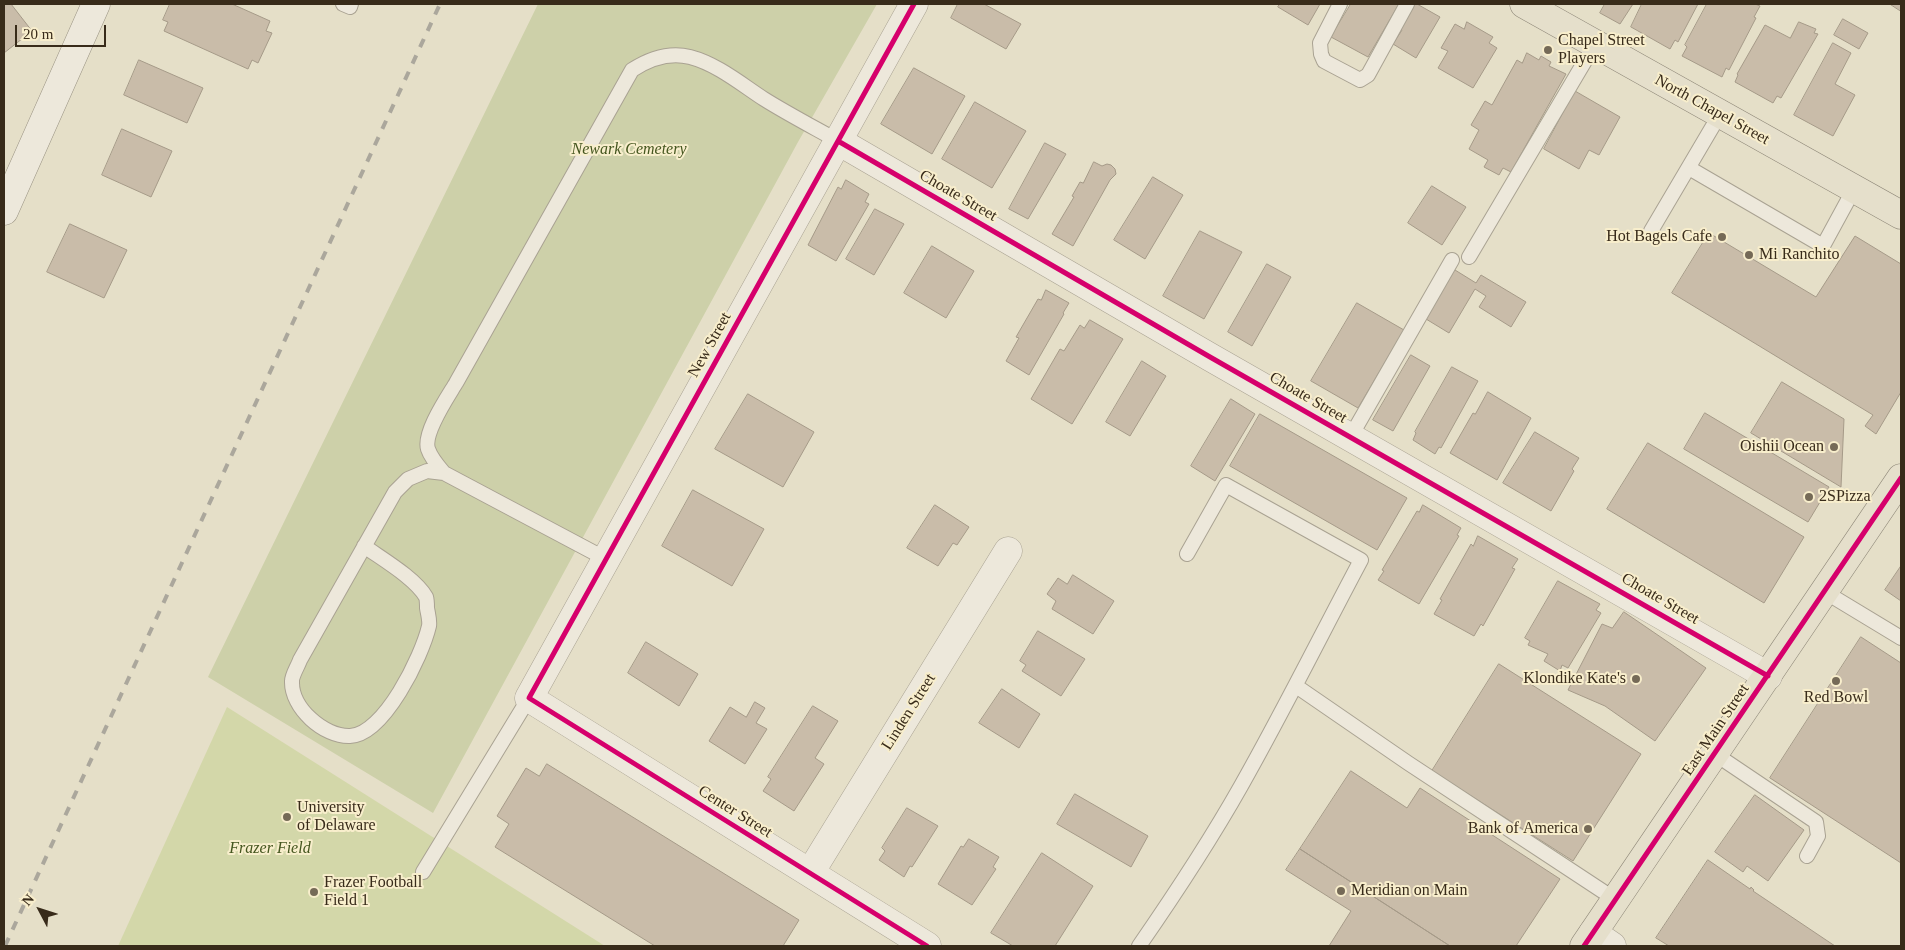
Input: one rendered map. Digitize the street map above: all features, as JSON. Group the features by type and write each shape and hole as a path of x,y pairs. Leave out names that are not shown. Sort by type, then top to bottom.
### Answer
{"main road":[{"name":"North Chapel Street","path":"1524,4 1901,215"},
{"name":"East Main Street","path":"1597,942 1616,900 1901,478"}],"street":[{"path":"4,212 96,4"},
{"name":"New Street","path":"529,698 914,4"},
{"name":"Choate Street","path":"838,141 1768,676"},
{"name":"Linden Street","path":"810,873 1008,551"},
{"name":"Center Street","path":"529,698 928,946"}],"lane":[{"path":"343,4 350,7 351,4"},
{"path":"1340,4 1320,43 1321,54 1324,61 1360,80 1368,75 1407,4"},
{"path":"1469,258 1594,44"},
{"path":"606,559 444,472 434,462 427,448 430,429 632,70 646,61 667,56 689,57 711,65 789,115 838,141"},
{"path":"1651,231 1720,114"},
{"path":"1689,168 1823,246 1854,189"},
{"path":"1351,436 1452,260"},
{"path":"364,546 408,578 426,598 429,624 421,653 388,710 369,729 351,736 332,733 311,718 296,700 292,680 300,660 364,546 395,492 408,479 427,471 444,472"},
{"path":"1139,946 1215,830 1296,686 1361,560 1226,485 1187,554"},
{"path":"1825,592 1901,638"},
{"path":"1296,686 1408,763 1616,900"},
{"path":"423,872 529,698"},
{"path":"1715,754 1816,822 1818,836 1807,856"}],"green space":[{"name":"Newark Cemetery","path":"538,4 877,4 798,142 433,813 208,677"},
{"name":"Frazer Field","path":"227,707 605,946 118,946"}],"building":[{"path":"4,4 11,4 32,31 4,53"},
{"path":"170,4 232,4 270,21 266,31 272,33 258,63 252,60 248,69 164,31 168,22 163,20"},
{"path":"958,4 984,4 1021,24 1006,49 951,18"},
{"path":"1280,4 1320,4 1308,25 1278,7"},
{"path":"1351,4 1399,4 1368,57 1331,37"},
{"path":"1412,4 1417,4 1440,17 1416,58 1393,44 1402,30 1399,27"},
{"path":"1605,4 1633,4 1620,24 1600,13"},
{"path":"1642,4 1698,4 1678,42 1675,40 1670,49 1631,27"},
{"path":"1707,4 1755,4 1760,6 1754,17 1756,18 1729,70 1726,68 1722,77 1682,56 1687,47 1685,45"},
{"path":"1890,4 1901,4 1901,11"},
{"path":"1843,19 1868,33 1859,49 1834,35"},
{"path":"1467,22 1493,37 1489,43 1497,48 1473,88 1438,68 1448,51 1441,48 1455,24 1464,29"},
{"path":"1799,22 1816,29 1814,33 1818,34 1781,98 1777,96 1773,103 1735,82 1737,74 1765,25 1790,38"},
{"path":"1833,43 1851,53 1835,84 1855,95 1833,136 1794,115"},
{"path":"1527,53 1539,60 1541,56 1551,62 1549,66 1566,74 1511,172 1503,168 1499,175 1484,167 1488,160 1469,149 1479,130 1471,125 1485,101 1492,105 1517,60 1522,63"},
{"path":"139,60 203,88 187,123 124,95"},
{"path":"914,68 965,96 932,154 881,124"},
{"path":"1575,91 1620,117 1599,155 1589,150 1579,169 1544,149"},
{"path":"975,102 1026,131 992,188 942,159"},
{"path":"122,129 172,151 151,197 102,175"},
{"path":"1045,143 1066,154 1028,219 1009,209"},
{"path":"1094,162 1102,166 1111,165 1115,169 1116,174 1110,180 1073,246 1052,234 1074,197 1072,196 1080,182 1083,183"},
{"path":"1153,177 1183,195 1145,259 1114,240"},
{"path":"846,180 869,194 865,202 869,204 836,261 808,245 838,187 841,189"},
{"path":"1432,186 1466,207 1442,245 1408,223"},
{"path":"875,209 904,224 874,275 846,259"},
{"path":"70,224 127,250 104,298 47,272"},
{"path":"1200,231 1242,252 1204,319 1163,296"},
{"path":"1709,233 1816,297 1855,236 1901,264 1901,392 1876,434 1865,426 1873,415 1672,293"},
{"path":"932,246 974,271 946,318 904,293"},
{"path":"1267,264 1291,277 1252,346 1228,332"},
{"path":"1455,270 1476,283 1481,275 1526,302 1511,327 1479,307 1486,296 1475,289 1449,333 1426,319"},
{"path":"1046,290 1069,303 1029,375 1006,361 1019,338 1016,337 1038,299 1041,300"},
{"path":"1357,303 1404,330 1358,408 1311,381"},
{"path":"1090,320 1123,339 1072,424 1031,399 1060,349 1064,351 1080,325 1084,328"},
{"path":"1411,355 1430,366 1393,431 1373,420"},
{"path":"1142,361 1166,376 1130,436 1106,422"},
{"path":"1452,367 1478,381 1441,448 1439,447 1435,454 1413,440 1415,432"},
{"path":"1782,382 1844,419 1841,487 1751,433"},
{"path":"1488,392 1531,418 1497,480 1450,453 1473,413 1475,414"},
{"path":"748,394 814,432 783,487 715,449"},
{"path":"1231,399 1255,414 1215,481 1191,466"},
{"path":"1705,413 1829,487 1808,522 1684,449"},
{"path":"1260,414 1407,498 1377,550 1230,466"},
{"path":"1535,432 1579,458 1572,469 1574,471 1551,511 1503,483"},
{"path":"1648,443 1804,537 1764,603 1607,509"},
{"path":"693,490 764,529 732,586 662,546"},
{"path":"935,505 969,527 957,545 953,543 938,566 907,548"},
{"path":"1423,505 1461,528 1457,535 1459,536 1419,604 1378,580 1417,511 1419,512"},
{"path":"1478,536 1518,559 1512,568 1515,569 1483,626 1481,624 1474,636 1434,614 1442,600 1440,599 1471,544 1473,546"},
{"path":"1901,566 1901,601 1885,590"},
{"path":"1073,575 1114,601 1093,634 1052,609 1056,601 1047,594 1058,578 1067,584"},
{"path":"1558,581 1600,604 1596,610 1601,613 1568,668 1562,665 1560,671 1544,661 1548,654 1528,645 1530,641 1525,638"},
{"name":"Klondike Kate's","path":"1624,612 1706,668 1655,741 1605,706 1568,690 1602,624 1612,628"},
{"path":"1038,631 1085,659 1061,696 1022,671 1026,665 1020,661"},
{"path":"1861,637 1901,663 1901,863 1770,778"},
{"path":"646,642 698,674 679,706 628,673"},
{"path":"1499,664 1641,754 1573,861 1432,771"},
{"path":"1002,689 1040,714 1019,748 979,723"},
{"path":"755,702 765,708 756,723 767,729 745,764 709,741 730,707 746,717"},
{"path":"813,706 838,721 815,758 824,764 794,811 763,791 771,779 768,777"},
{"path":"547,764 799,920 783,946 655,946 495,847 509,824 497,816 526,768 539,776"},
{"path":"1351,771 1407,808 1420,788 1560,879 1516,946 1450,946 1300,849"},
{"path":"1075,794 1148,836 1131,867 1057,824"},
{"path":"1755,795 1804,830 1768,881 1747,866 1743,872 1715,852"},
{"path":"907,808 938,826 904,877 879,860 885,851 882,848"},
{"path":"969,839 999,857 993,867 996,869 972,905 938,884 961,846 963,847"},
{"name":"Meridian on Main","path":"1300,849 1450,946 1329,946 1351,911 1286,870"},
{"path":"1042,853 1093,886 1055,946 1013,946 991,933"},
{"path":"1708,860 1750,889 1751,887 1753,891 1835,946 1669,946 1656,938"}],"railway":[{"path":"5,946 440,4"}],"cycle path":[{"path":"914,4 529,698 927,946"},
{"path":"838,141 1210,357 1768,676"},
{"path":"1584,946 1901,478"}],"place":[{"name":"Chapel Street Players","path":"1548,50"},
{"name":"Hot Bagels Cafe","path":"1722,237"},
{"name":"Mi Ranchito","path":"1749,255"},
{"name":"Oishii Ocean","path":"1834,447"},
{"name":"2SPizza","path":"1809,497"},
{"name":"Klondike Kate's","path":"1636,679"},
{"name":"Red Bowl","path":"1836,681"},
{"name":"University of Delaware","path":"287,817"},
{"name":"Bank of America","path":"1588,829"},
{"name":"Meridian on Main","path":"1341,891"},
{"name":"Frazer Football Field 1","path":"314,892"}]}
